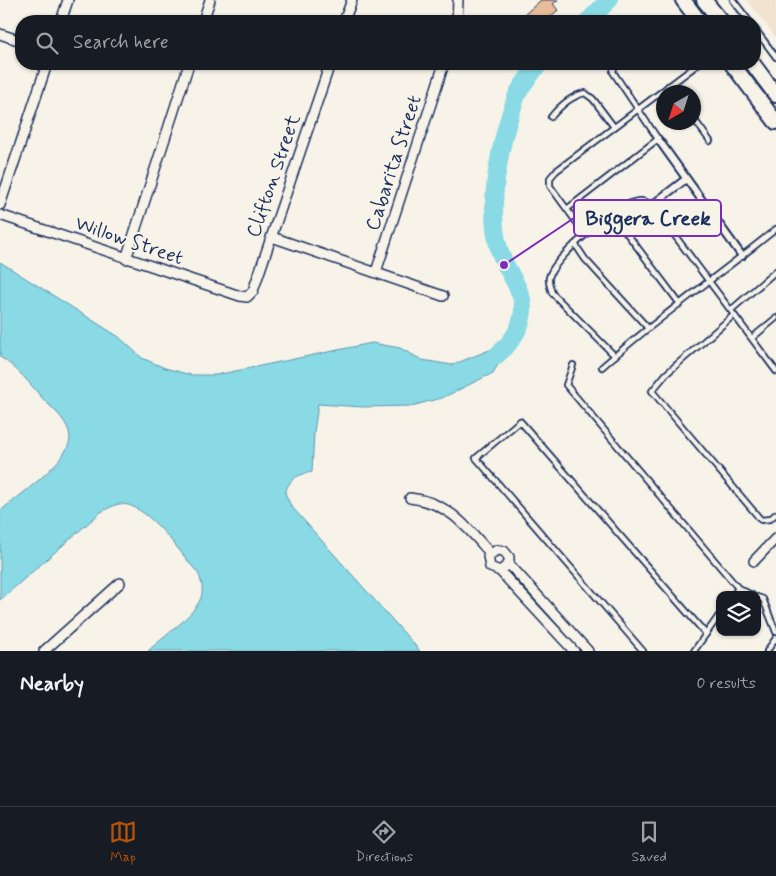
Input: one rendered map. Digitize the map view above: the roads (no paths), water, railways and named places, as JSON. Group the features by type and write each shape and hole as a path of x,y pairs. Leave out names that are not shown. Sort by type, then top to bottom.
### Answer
{"highway":[{"path":"683,0 695,15"},
{"path":"704,0 716,15"},
{"path":"737,70 776,122"},
{"path":"757,70 776,95"}],"street":[{"path":"63,15 68,0"},
{"path":"205,15 210,0"},
{"path":"346,15 352,0"},
{"path":"457,15 458,0"},
{"path":"0,34 15,39"},
{"path":"0,205 46,70"},
{"path":"126,259 187,70"},
{"name":"Clifton Street","path":"247,296 253,291 328,70"},
{"name":"Cabarita Street","path":"376,272 442,70"},
{"path":"658,139 742,256"},
{"path":"652,205 686,179"},
{"name":"Willow Street","path":"0,215 126,259 240,296 247,296"},
{"path":"272,237 443,296"},
{"path":"410,498 426,500 442,506 467,527 490,553"},
{"path":"754,561 776,538"},
{"path":"490,553 497,550 504,551 509,557 508,564 500,571"},
{"path":"490,553 488,564 493,570 500,571 574,651"},
{"path":"508,564 588,651"},
{"path":"44,651 120,583"}],"lane":[{"path":"733,0 744,15"},
{"path":"761,37 776,58"},
{"path":"567,209 658,139 613,72 614,70"},
{"path":"669,85 690,70"},
{"path":"552,117 560,107 577,95 585,93 614,127"},
{"path":"585,234 550,186 550,178 556,170 656,95"},
{"path":"701,129 710,141"},
{"path":"615,356 552,293 549,279 554,265 585,234 632,202 644,200 652,205 776,370"},
{"path":"613,215 680,304"},
{"path":"602,367 647,327 710,282 776,229"},
{"path":"575,244 585,259 647,327"},
{"path":"776,271 666,374 652,391 761,520 770,519 776,514"},
{"path":"752,338 776,318"},
{"path":"573,365 566,385 738,588 744,591"},
{"path":"643,651 476,458 520,421 706,634"},
{"path":"761,599 776,632"},
{"path":"694,651 716,620"},
{"path":"767,651 776,638"}],"water":[{"path":"0,262 119,337 142,358 165,368 191,375 216,375 372,343 400,348 422,360 452,365 512,341 493,373 442,398 411,406 363,407 318,404 314,432 312,472 295,478 289,484 285,493 291,506 420,651 148,651 190,614 200,600 202,590 198,573 173,542 151,520 129,505 119,504 101,512 0,600 0,511 53,467 68,446 70,437 67,426 60,417 18,371 0,357"}],"waterway":[{"path":"594,15 609,0"},
{"path":"496,356 515,335 521,322 523,308 520,293 501,256 495,231 494,212 497,171 506,130 517,95 534,70"}],"place":[{"name":"Biggera Creek","path":"504,265"}]}
